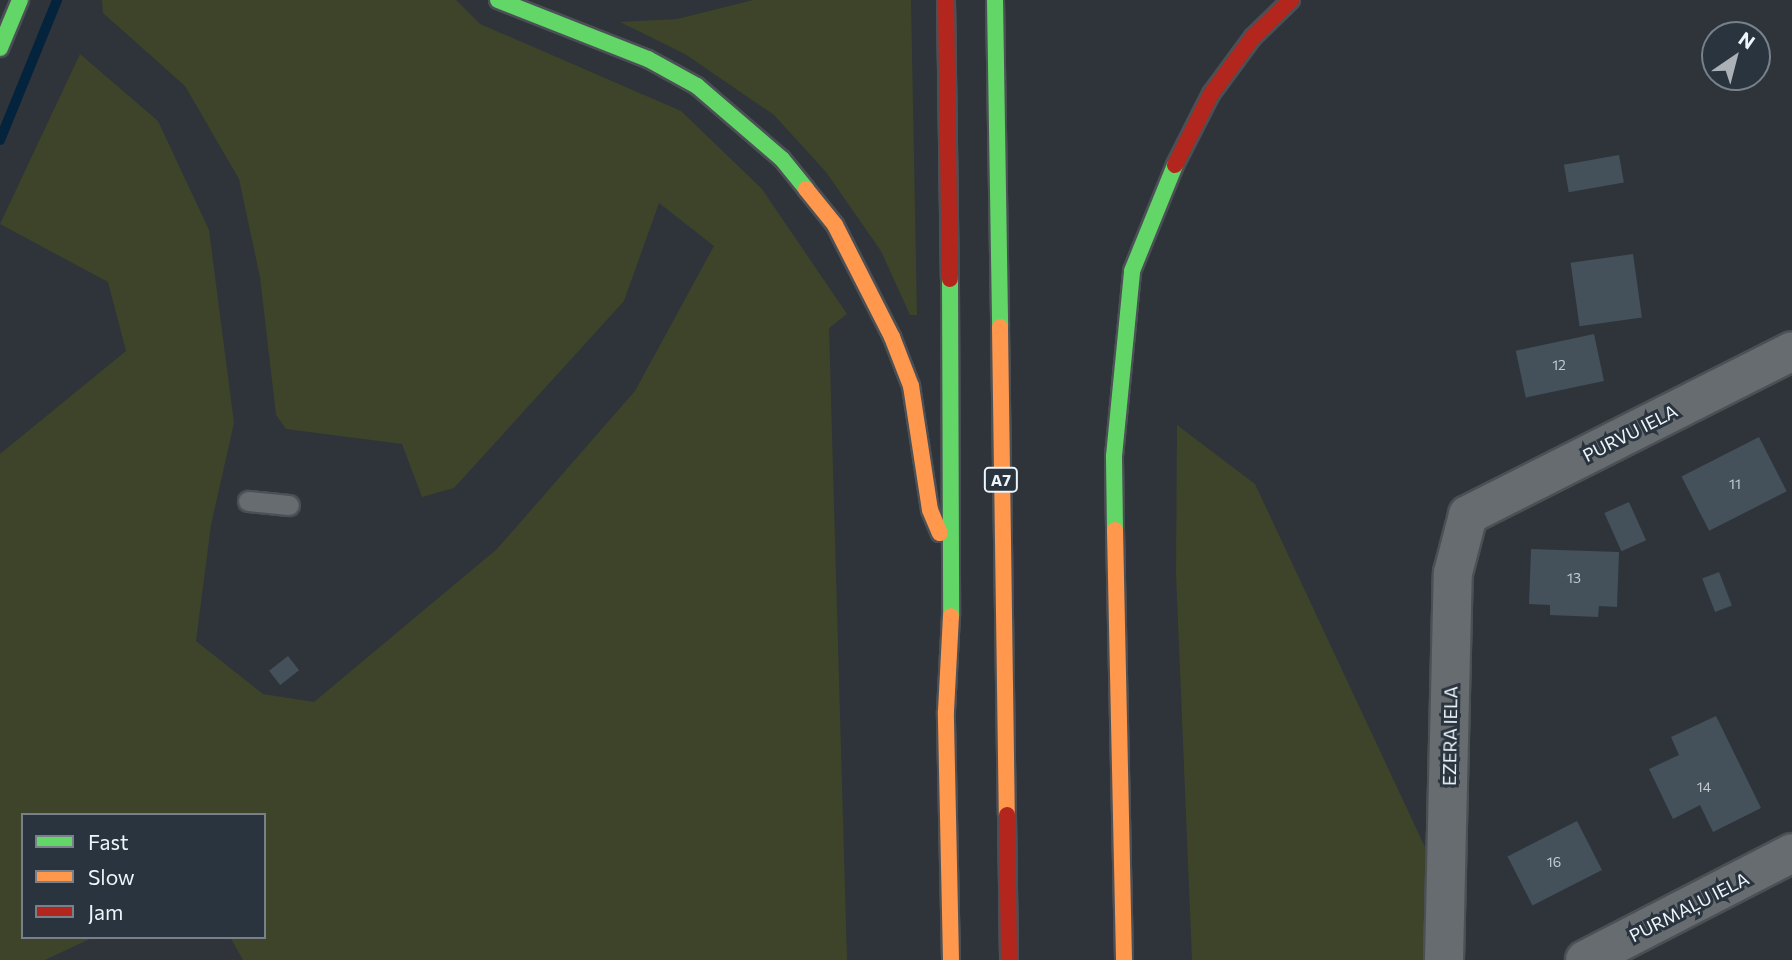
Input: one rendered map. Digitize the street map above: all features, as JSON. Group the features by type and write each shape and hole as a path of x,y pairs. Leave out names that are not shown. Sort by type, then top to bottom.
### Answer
{"main road":[{"path":"0,48 20,0"},
{"path":"498,0 648,59 708,95 782,159 835,225 892,337 911,386 930,510 954,564"},
{"path":"946,0 954,564 946,711 951,960"},
{"name":"A7","path":"995,0 1009,960"},
{"path":"1124,960 1114,456 1132,271 1153,209 1211,94 1253,37 1291,0"}],"street":[{"name":"PURVU IELA","path":"1468,515 1792,351"},
{"name":"EZERA IELA","path":"1444,960 1454,573 1468,515"},
{"name":"PURMAĻU IELA","path":"1586,960 1792,853"}],"lane":[{"path":"247,501 289,505"}],"green space":[{"path":"102,0 456,0 480,24 681,111 762,189 847,314 829,328 847,960 243,960 231,939 266,939 266,813 21,813 21,939 90,939 45,960 0,960 0,454 126,351 108,282 0,224 80,54 158,121 209,230 234,423 211,525 196,641 263,694 314,702 497,549 635,391 714,246 659,203 624,301 454,488 422,497 402,444 286,429 276,415 260,277 239,179 185,86 103,13"},
{"path":"753,0 911,0 917,315 910,315 881,251 826,172 774,115 685,54 620,22 677,19"},
{"path":"1177,425 1255,484 1431,860 1434,960 1192,960 1176,574"}],"building":[{"path":"1619,155 1624,183 1569,192 1564,165"},
{"path":"1633,254 1642,317 1580,326 1571,263"},
{"path":"1594,334 1604,381 1526,398 1516,351"},
{"path":"1759,437 1787,491 1709,531 1681,476"},
{"path":"1629,502 1646,540 1621,551 1604,513"},
{"path":"1531,549 1619,552 1617,607 1599,606 1598,617 1550,615 1550,605 1529,604"},
{"path":"1719,572 1732,606 1715,612 1702,578"},
{"path":"288,656 299,670 280,685 269,671"},
{"path":"1716,716 1761,808 1713,832 1700,805 1673,819 1649,769 1679,755 1671,737"},
{"path":"1577,821 1602,870 1532,905 1508,856"}],"waterway":[{"path":"0,140 57,0"}],"traffic: fast":[{"path":"0,48 20,0"},
{"path":"498,0 648,59 697,86 782,159 806,189"},
{"path":"995,0 1000,327"},
{"path":"1115,530 1114,456 1132,271 1175,165"},
{"path":"950,279 951,616"}],"traffic: slow":[{"path":"806,189 835,225 892,337 911,386 930,510 940,533"},
{"path":"1000,327 1007,815"},
{"path":"1115,530 1124,960"},
{"path":"951,616 946,711 951,960"}],"traffic: jam":[{"path":"946,0 950,279"},
{"path":"1175,165 1211,94 1253,37 1291,0"},
{"path":"1007,815 1009,960"}]}
